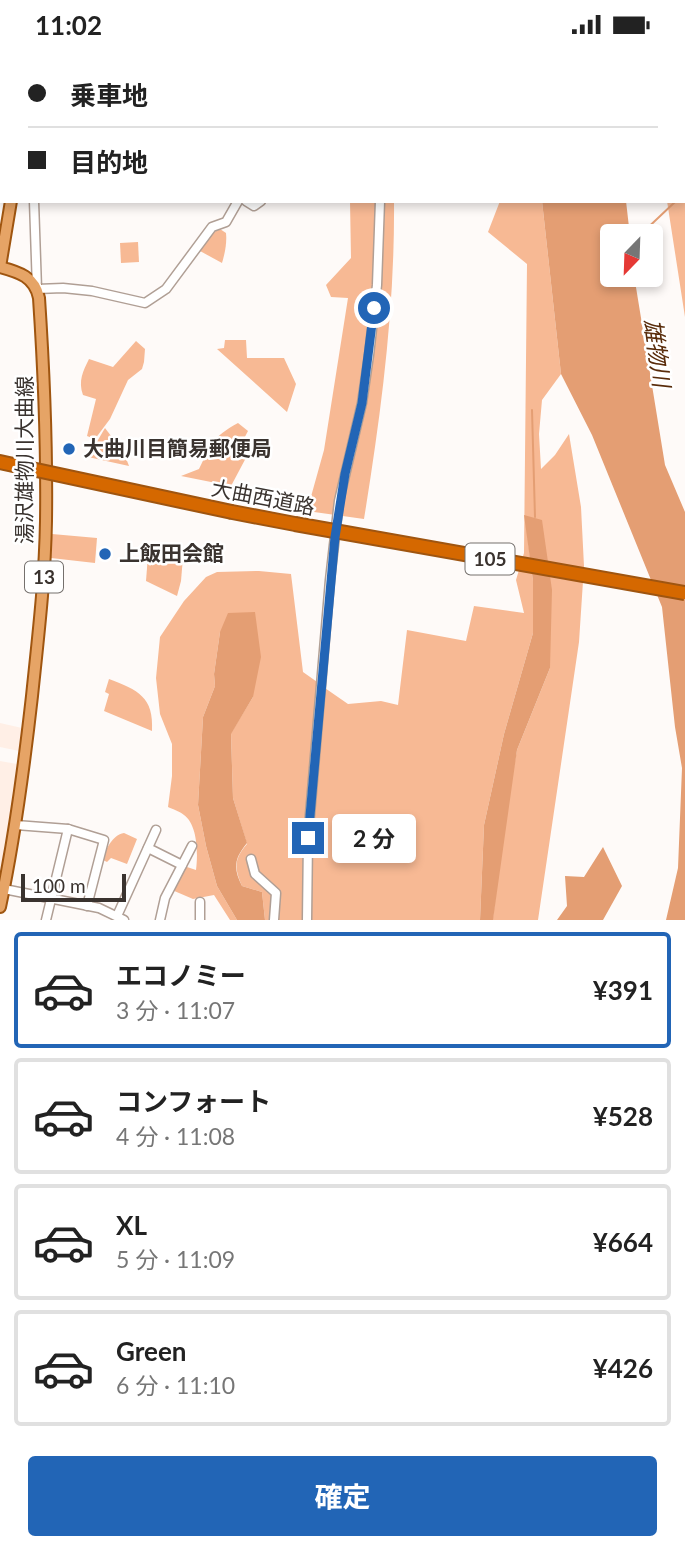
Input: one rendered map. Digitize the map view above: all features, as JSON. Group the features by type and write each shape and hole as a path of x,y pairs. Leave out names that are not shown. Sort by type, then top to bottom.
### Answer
{"highway":[{"name":"大曲西道路","path":"0,463 295,524 685,593"}],"main road":[{"path":"11,203 0,267 28,277 37,289"},
{"name":"湯沢雄物川大曲線","path":"0,907 16,825 45,559 44,362 37,289"}],"street":[{"path":"34,203 37,289 73,289 138,302 149,302 172,281 212,227 226,222 237,203"},
{"path":"307,920 309,825 330,580 339,501 362,403 369,355 377,285 380,203"},
{"path":"16,825 68,829 104,840 87,906"},
{"path":"46,920 68,829"},
{"path":"4,889 87,906 121,918 156,830"},
{"path":"160,920 165,898 192,846"},
{"path":"148,848 182,865"},
{"path":"251,859 255,874 276,893 274,920"},
{"path":"200,902 200,920"}],"shaded area":[{"path":"350,203 394,203 386,361 364,519 307,511 324,450 348,298 331,297 326,285 351,258"},
{"path":"499,203 542,203 561,374 542,400 539,434 541,469 555,455 569,434 581,507 584,566 579,642 538,920 493,920 517,750 550,668 525,515 533,581 533,633 504,734 484,825 480,920 309,920 308,851 322,686 348,704 381,701 398,705 407,630 466,641 474,606 524,613 516,580 524,553 527,264 488,232"},
{"path":"542,203 626,203 629,224 600,224 600,287 636,287 665,465 685,512 685,920 666,920 678,868 682,768 662,607 592,435 561,374"},
{"path":"667,203 685,203 685,317"},
{"path":"220,229 226,233 222,263 200,251 212,233"},
{"path":"138,242 139,262 121,263 120,243"},
{"path":"225,340 246,340 247,358 284,358 296,384 287,412 217,349 224,348"},
{"path":"136,341 145,349 142,369 128,380 110,419 95,439 87,436 96,399 83,395 81,385 89,359 113,367"},
{"path":"238,423 248,431 238,450 248,454 231,486 181,476 199,469 213,442"},
{"path":"105,428 124,453 129,466 88,457"},
{"path":"524,515 542,520 552,590 550,668 517,750 493,920 480,920 484,825 504,734 533,633 533,581"},
{"path":"52,534 97,538 95,563 51,558"},
{"path":"149,542 157,542 183,557 177,596 146,581"},
{"path":"259,571 291,574 303,672 320,684 305,920 265,920 262,892 242,886 238,874 238,859 247,844 233,798 231,733 253,697 220,632 214,674 215,686 203,717 198,805 217,886 237,920 230,920 214,895 193,899 172,890 184,866 196,870 197,849 189,820 168,807 172,744 160,714 156,678 160,637 184,601 206,577 217,572"},
{"path":"255,612 261,657 253,697 231,734 233,798 247,843 237,859 237,874 242,886 262,892 265,920 237,920 217,886 198,805 203,717 215,686 214,674 220,632 228,613"},
{"path":"109,679 142,696 150,710 152,731 104,711 109,694 105,692"},
{"path":"0,723 22,728 19,751 0,747"},
{"path":"0,761 17,764 10,824 0,872"},
{"path":"124,833 137,839 127,864 111,858 107,862 101,859 113,839"},
{"path":"603,847 622,886 603,920 557,920 567,906 565,876 584,877"}],"waterway":[{"path":"652,224 674,203"},
{"path":"532,410 535,517"}],"place":[{"name":"大曲川目簡易郵便局","path":"69,449"},
{"name":"上飯田会館","path":"105,554"}],"route":[{"path":"308,838 339,501 362,403 374,308"}],"water label":[{"name":"雄物川","path":"657,353"}]}
